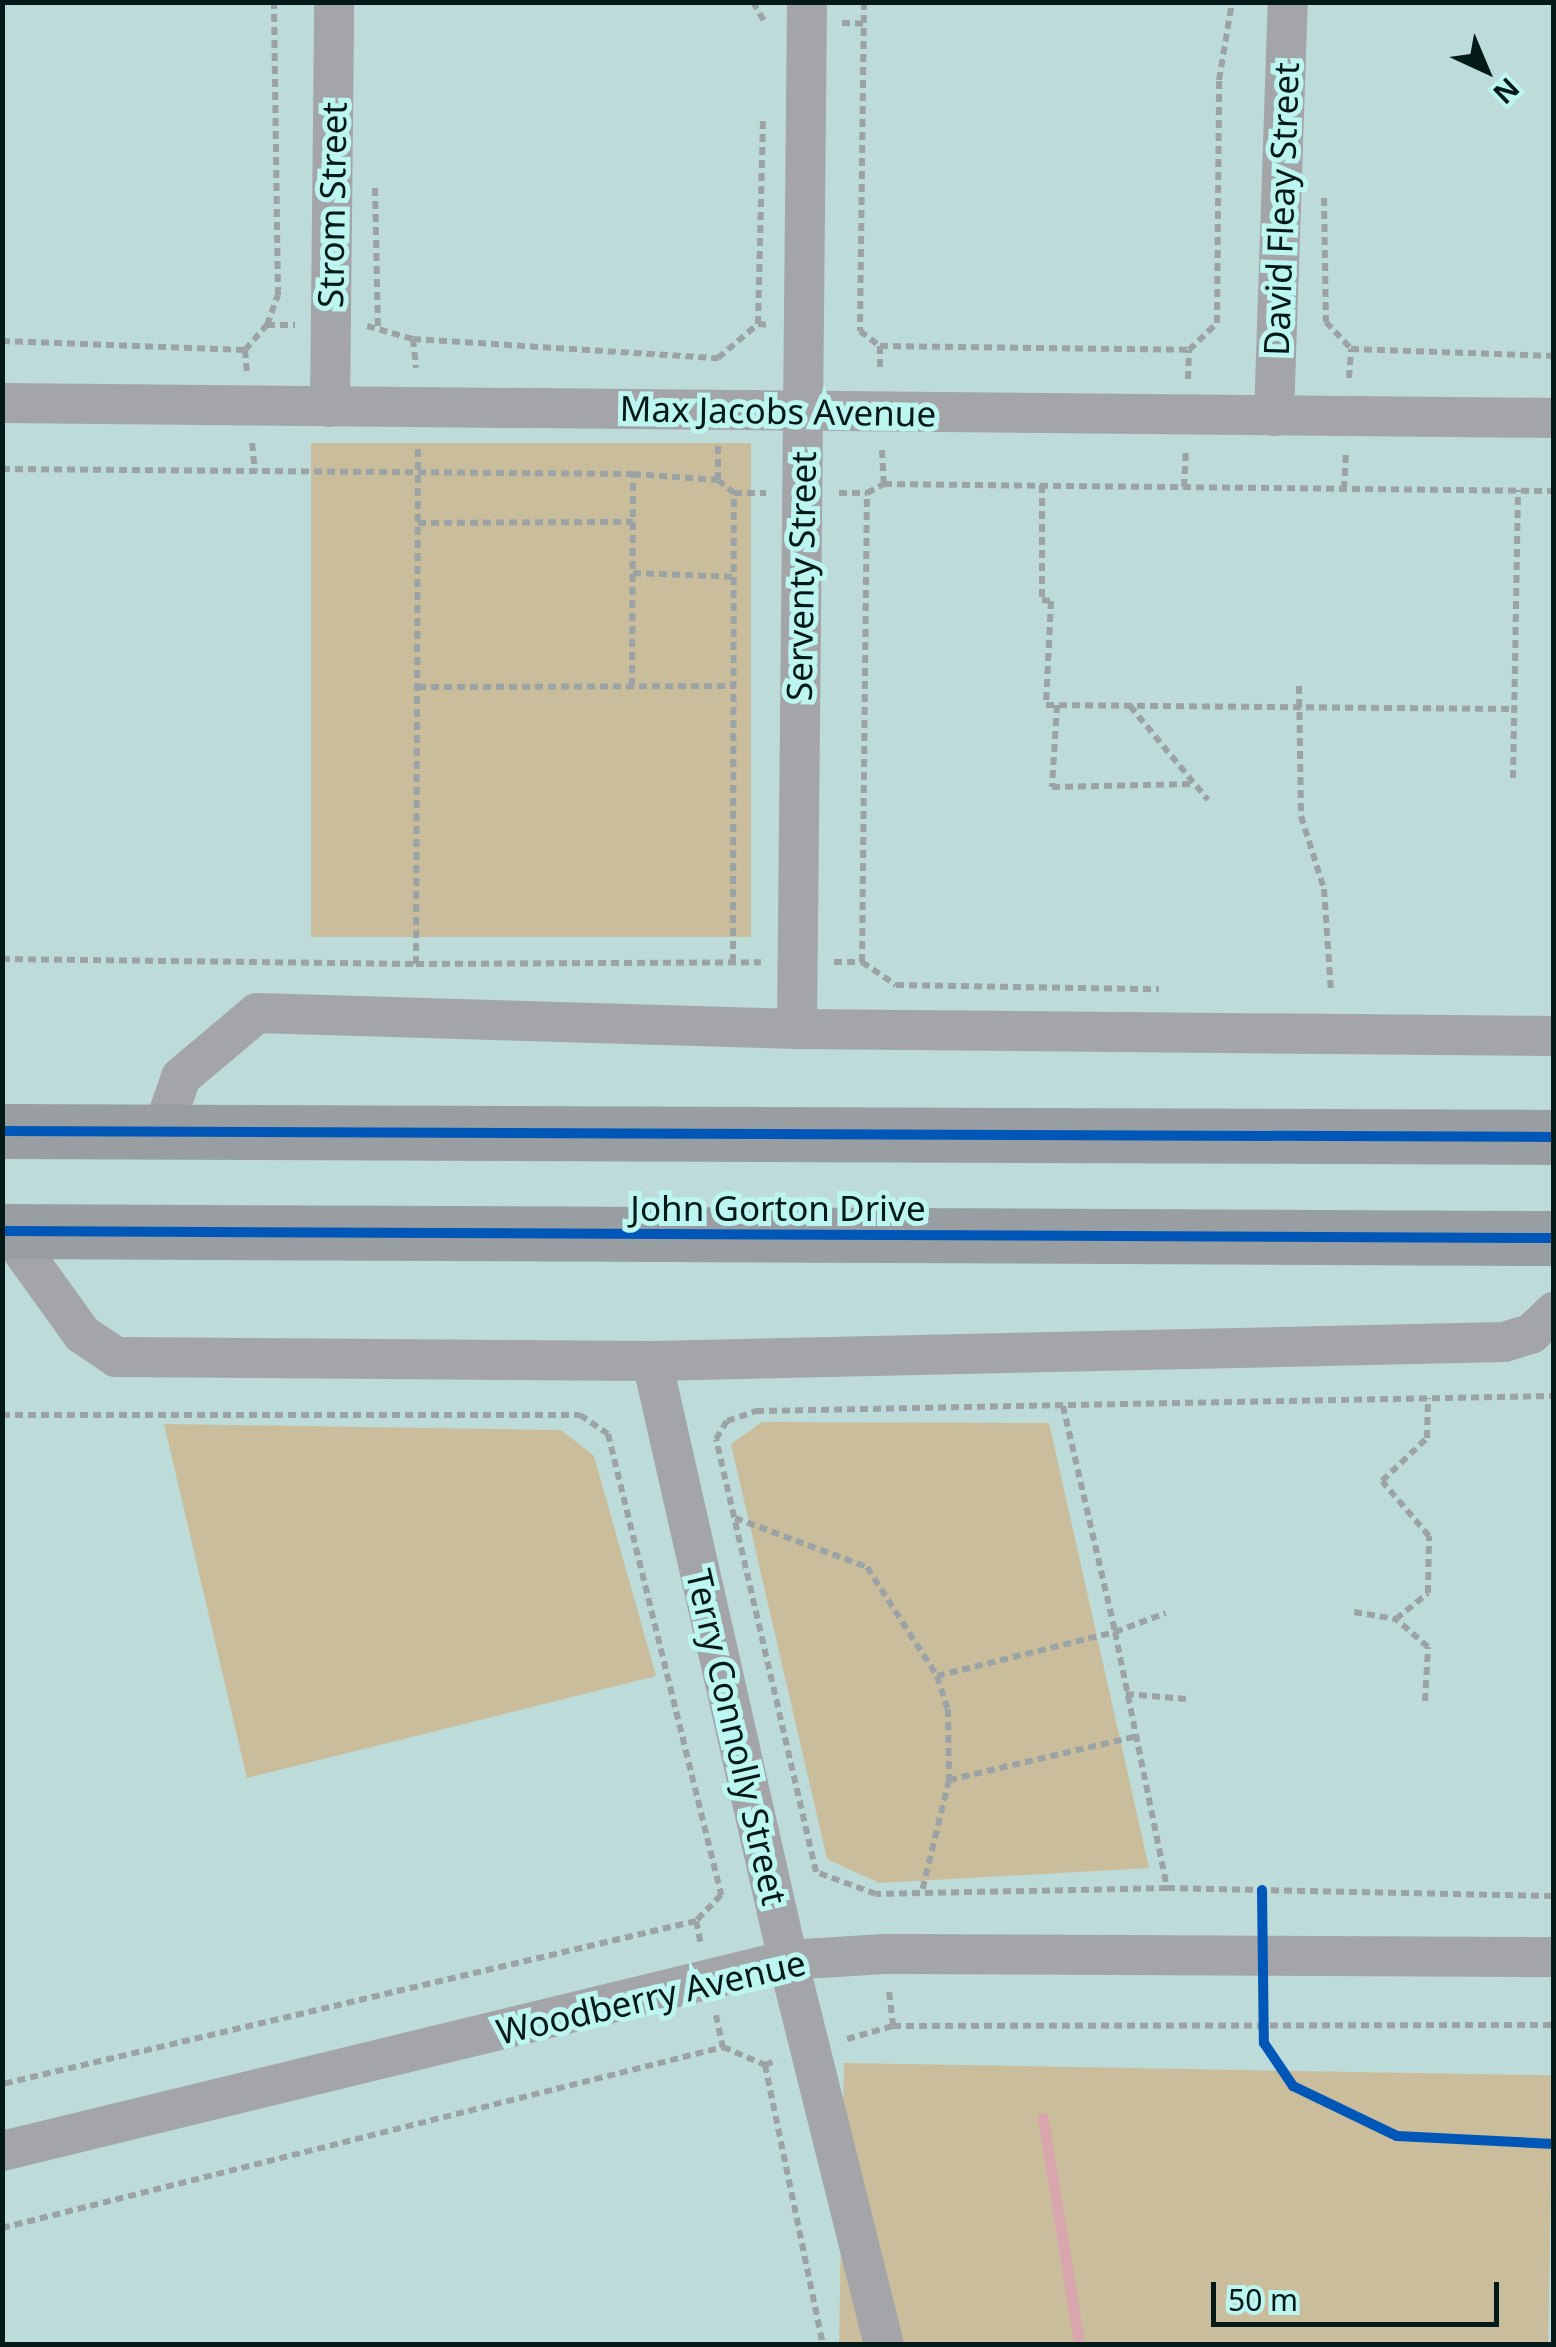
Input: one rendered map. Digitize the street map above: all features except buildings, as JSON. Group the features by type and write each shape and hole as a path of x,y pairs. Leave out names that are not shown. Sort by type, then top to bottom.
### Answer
{"main road":[{"name":"John Gorton Drive","path":"2,1131 1554,1137"},
{"name":"John Gorton Drive","path":"4,1233 1554,1238"}],"street":[{"name":"Strom Street","path":"330,406 334,2"},
{"name":"Serventy Street","path":"797,1029 808,2"},
{"name":"David Fleay Street","path":"1274,416 1288,2"},
{"name":"Max Jacobs Avenue","path":"2,404 1554,418"},
{"path":"162,1132 181,1077 258,1012 797,1029 1554,1036"},
{"path":"4,1233 82,1334 116,1356 652,1360 1504,1342 1530,1334 1554,1312"},
{"name":"Terry Connolly Street","path":"652,1360 788,1960 884,2344"},
{"name":"Woodberry Avenue","path":"2,2152 788,1960 884,1954 1554,1957"}],"path":[{"path":"245,350 268,325 278,295 274,2"},
{"path":"753,2 765,21 765,40"},
{"path":"864,2 860,331 880,346 1189,350 1217,324 1220,80 1232,2"},
{"path":"378,326 413,339 718,358 758,324 763,116"},
{"path":"1324,188 1326,322 1351,349 1554,356"},
{"path":"413,339 418,408 416,964"},
{"path":"2,469 633,474 718,480 734,493 737,577 734,962"},
{"path":"632,686 633,474"},
{"path":"896,985 862,962 868,493 884,484 1554,491"},
{"path":"1042,485 1042,600 1051,601 1046,705 1514,709"},
{"path":"1513,778 1518,490"},
{"path":"418,523 632,522"},
{"path":"633,573 737,577"},
{"path":"418,686 736,686"},
{"path":"1299,686 1301,816 1324,889 1331,992"},
{"path":"1057,705 1052,787 1195,784"},
{"path":"1130,706 1208,800"},
{"path":"2,959 416,964 798,962"},
{"path":"1554,1396 756,1411 727,1422 716,1439 816,1872 876,1894 1167,1888 1554,1896"},
{"path":"1396,1619 1428,1593 1428,1536 1382,1481 1427,1438 1428,1398"},
{"path":"1063,1406 1115,1632 1167,1888"},
{"path":"2,1416 580,1415 608,1434 722,1895 696,1922 2,2084"},
{"path":"735,1518 867,1567 937,1676 948,1709 948,1780 922,1892"},
{"path":"1354,1612 1396,1619 1428,1647 1424,1701"},
{"path":"937,1676 1115,1632 1166,1614"},
{"path":"1126,1694 1187,1698"},
{"path":"948,1780 1134,1737"},
{"path":"1262,1890 1264,2043"},
{"path":"893,2026 1554,2025"},
{"path":"2,2228 723,2047 765,2065 823,2344"}],"shaded area":[{"path":"311,443 751,443 751,937 311,937"},
{"path":"762,1422 1049,1423 1149,1868 879,1883 827,1859 731,1444"},
{"path":"164,1424 561,1430 594,1456 656,1676 247,1778"},
{"path":"844,2063 1553,2075 1548,2344 839,2344"}],"waterway":[{"path":"1043,2118 1079,2344"}],"cycle path":[{"path":"2,1131 1554,1137"},
{"path":"2,1231 1554,1238"},
{"path":"1262,1890 1264,2043 1293,2086 1397,2136 1554,2144"}]}
